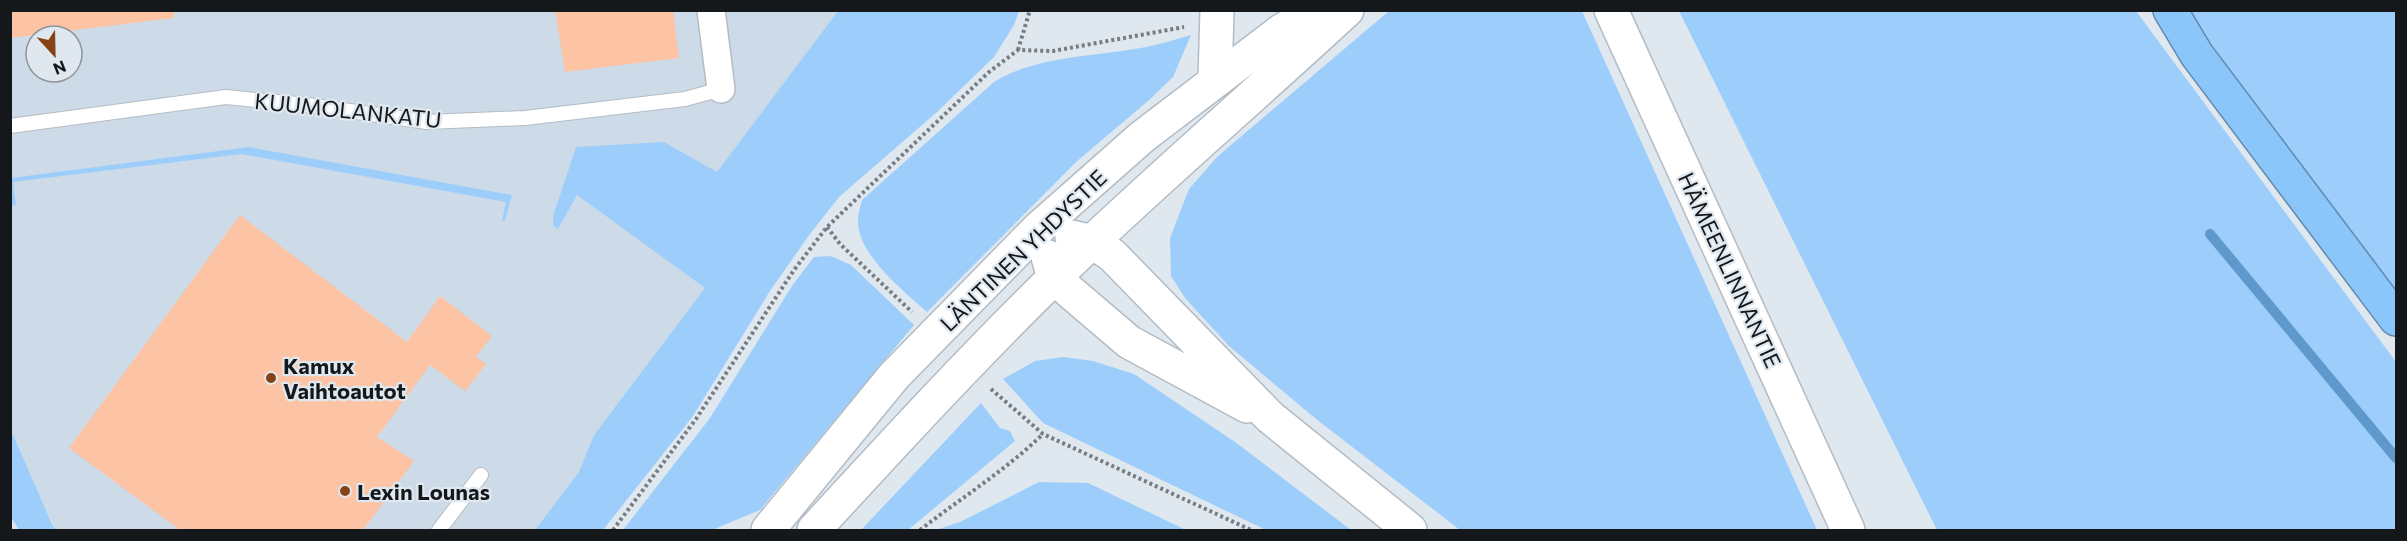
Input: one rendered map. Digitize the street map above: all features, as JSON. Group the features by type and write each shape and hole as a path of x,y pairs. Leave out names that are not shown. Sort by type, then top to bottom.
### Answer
{"highway":[{"path":"2170,10 2215,79 2397,319"}],"main road":[{"name":"LÄNTINEN YHDYSTIE","path":"768,531 894,376 1039,228 1142,137 1215,80 1276,21 1317,10"},
{"name":"LÄNTINEN YHDYSTIE","path":"814,531 927,407 1054,278 1347,10"},
{"name":"HÄMEENLINNANTIE","path":"1611,10 1848,531"},
{"path":"1215,80 1217,13"},
{"path":"1039,228 1092,242 1112,255 1270,417 1410,531"},
{"path":"1039,228 1054,278 1129,342 1270,417"}],"street":[{"path":"711,10 721,89"}],"lane":[{"name":"KUUMOLANKATU","path":"10,126 226,97 308,105 426,122 525,118 685,99 721,89"},
{"path":"439,531 481,475"}],"path":[{"path":"613,531 696,419 794,270 828,227 989,72 1018,50 1030,10"},
{"path":"1018,50 1053,51 1135,37 1191,25 1217,13"},
{"path":"828,227 840,244 920,319"},
{"path":"991,389 1043,434 1251,531"},
{"path":"920,531 971,490 1020,456 1043,434"}],"shaded area":[{"path":"10,11 954,11 550,530 56,530 11,438"},
{"path":"838,11 1019,11 1014,25 994,57 937,112 839,197 770,291 693,416 603,530 535,530 579,472 594,435 705,288 577,195 558,229 553,225 553,216 576,147 664,142 717,172"},
{"path":"1389,11 1582,11 1817,530 1460,530 1316,419 1229,346 1185,298 1171,276 1170,238 1189,189 1218,156"},
{"path":"1679,11 2136,11 2396,362 2396,530 1937,530"},
{"path":"2185,11 2396,11 2396,296 2237,88"},
{"path":"1191,35 1173,77 1076,162 927,312 894,282 873,258 859,232 858,217 862,200 994,82 1011,73 1048,62 1146,47"},
{"path":"249,147 512,195 505,221 502,221 506,202 241,154 13,182 16,205 11,206 11,178"},
{"path":"831,256 851,265 914,325 760,510 712,530 623,530 710,418 792,286 814,257"},
{"path":"1063,357 1093,361 1134,374 1235,442 1351,530 1266,530 1043,423 1003,379 1035,361"},
{"path":"981,403 1000,428 1010,431 1015,441 908,530 861,530"},
{"path":"10,428 56,530 19,530 11,517"},
{"path":"1039,482 1088,483 1186,530 936,530 960,522"}],"building":[{"path":"10,10 174,10 174,18 84,29 84,24 24,24 24,36 10,38"},
{"path":"555,10 673,10 679,58 565,72"},
{"name":"Kamux Vaihtoautot","path":"240,215 407,342 440,296 492,336 476,357 486,364 465,391 430,365 377,437 414,461 363,530 180,530 69,448"}],"waterway":[{"path":"2210,234 2396,458"}],"place":[{"name":"Kamux Vaihtoautot","path":"271,378"},
{"name":"Lexin Lounas","path":"345,491"}]}
